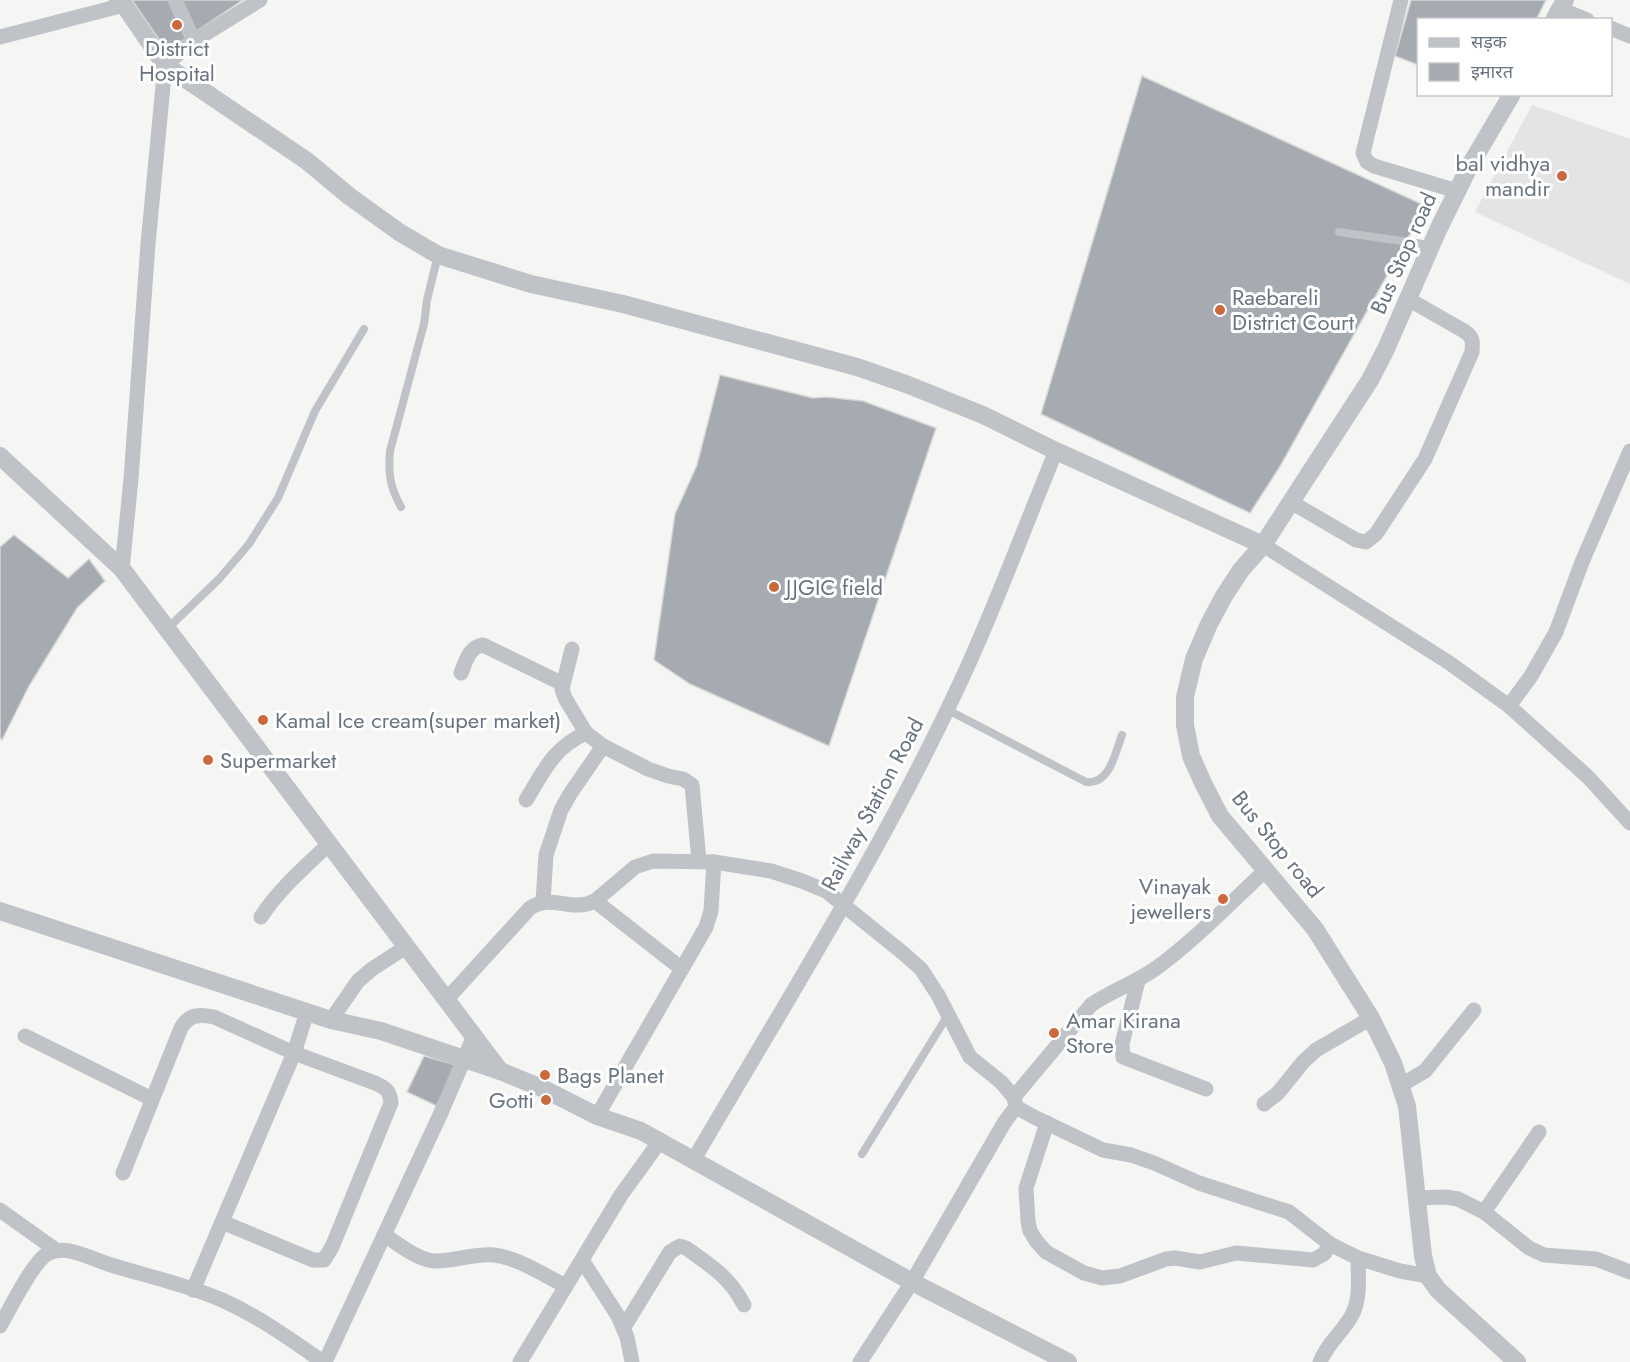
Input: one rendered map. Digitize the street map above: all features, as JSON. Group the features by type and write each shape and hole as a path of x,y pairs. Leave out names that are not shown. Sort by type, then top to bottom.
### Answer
{"street":[{"path":"175,0 194,41"},
{"path":"122,569 165,65 194,41 260,0"},
{"path":"1401,0 1363,153 1367,162 1374,166 1457,192"},
{"path":"0,37 121,3 165,65 307,161 349,196 399,232 438,255 531,284 623,304 857,367 965,407 1263,545 1448,662 1509,706 1588,777 1630,823"},
{"path":"1559,10 1581,18"},
{"path":"1612,28 1630,36"},
{"name":"Bus Stop road","path":"1511,96 1469,166 1370,380 1263,545 1241,570 1209,624 1194,659 1185,697 1185,716 1191,756 1220,816 1315,929 1383,1039 1407,1106 1419,1232 1428,1276 1438,1290 1517,1362"},
{"path":"1291,502 1356,540 1366,542 1376,534 1422,465 1472,352 1473,342 1471,336 1464,331 1408,299"},
{"name":"Railway Station Road","path":"693,1161 844,906 946,709 970,661 1056,451"},
{"path":"1509,706 1544,656 1556,632 1582,562 1630,451"},
{"path":"0,456 122,569 500,1071"},
{"path":"461,673 471,651 483,645 563,684"},
{"path":"572,649 562,689 586,733 603,746 648,769 683,779 692,785 707,861 711,911 706,927 597,1116"},
{"path":"526,800 557,751 586,733"},
{"path":"543,902 546,855 561,810 603,746"},
{"path":"261,917 269,904 329,844"},
{"path":"446,1000 530,908 543,902 576,907 595,901 634,867 653,861 707,861 771,871 802,880 826,891 921,969 939,995 970,1057 1001,1082 1015,1102 1047,1123 1103,1150 1131,1155 1199,1183 1289,1212 1330,1244 1358,1257 1400,1271 1428,1276"},
{"path":"860,1362 912,1282 1015,1102 1091,1005 1105,995 1138,981 1171,956 1266,870"},
{"path":"595,901 682,969"},
{"path":"0,911 331,1020 381,1031 500,1071 544,1089 597,1116 660,1140 693,1161 912,1282 1068,1362"},
{"path":"331,1020 357,981 406,947"},
{"path":"1138,981 1122,1044 1124,1057 1206,1089"},
{"path":"1401,1085 1425,1071 1474,1010"},
{"path":"193,1290 294,1053 307,1012"},
{"path":"123,1173 181,1028 185,1021 194,1016 202,1014 214,1017 294,1053 375,1083 390,1094 391,1103 332,1247 324,1260 313,1260 222,1222"},
{"path":"1264,1104 1278,1093 1316,1050 1371,1018"},
{"path":"25,1036 152,1099"},
{"path":"0,1326 37,1264 47,1254 56,1250 66,1250 220,1299 275,1328 324,1362 465,1060 474,1036"},
{"path":"1047,1123 1026,1188 1030,1231 1046,1252 1084,1273 1110,1278 1166,1259 1200,1262 1236,1253 1313,1260 1324,1254 1330,1244"},
{"path":"1484,1212 1539,1132"},
{"path":"520,1362 621,1195 660,1140"},
{"path":"1416,1198 1458,1199 1484,1212 1529,1248 1544,1255 1596,1259 1630,1272"},
{"path":"0,1210 56,1250"},
{"path":"384,1235 426,1259 436,1261 483,1255 503,1257 566,1286"},
{"path":"624,1327 670,1252 680,1246 686,1248 728,1280 744,1305"},
{"path":"1320,1362 1328,1345 1352,1314 1357,1295 1358,1257"},
{"path":"582,1260 624,1327 632,1362"}],"lane":[{"path":"1339,232 1431,245"},
{"path":"402,507 392,491 390,452 424,324 427,300 438,255"},
{"path":"167,629 219,579 249,544 278,498 315,411 364,329"},
{"path":"946,709 1086,783 1093,783 1106,775 1122,735"},
{"path":"862,1154 948,1015"}],"shaded area":[{"name":"bal vidhya mandir","path":"1532,105 1630,139 1630,284 1475,212"}],"building":[{"name":"District Hospital","path":"132,0 243,0 167,51"},
{"path":"1411,0 1546,0 1537,18 1417,18 1417,65 1395,56"},
{"name":"Raebareli District Court","path":"1142,76 1426,206 1279,468 1250,513 1041,414"},
{"name":"JJGIC field","path":"720,375 813,398 863,401 936,428 829,746 690,684 654,660 675,514 697,465"},
{"path":"14,535 68,578 89,559 105,581 77,608 29,686 2,740 0,738 0,547"},
{"path":"424,1056 456,1065 439,1107 407,1092"}],"place":[{"name":"District Hospital","path":"177,25"},
{"name":"bal vidhya mandir","path":"1562,176"},
{"name":"Raebareli District Court","path":"1220,310"},
{"name":"JJGIC field","path":"774,587"},
{"name":"Kamal Ice cream(super market)","path":"263,720"},
{"name":"Supermarket","path":"208,760"},
{"name":"Vinayak jewellers","path":"1223,899"},
{"name":"Amar Kirana Store","path":"1054,1033"},
{"name":"Bags Planet","path":"545,1075"},
{"name":"Gotti","path":"546,1100"}]}
